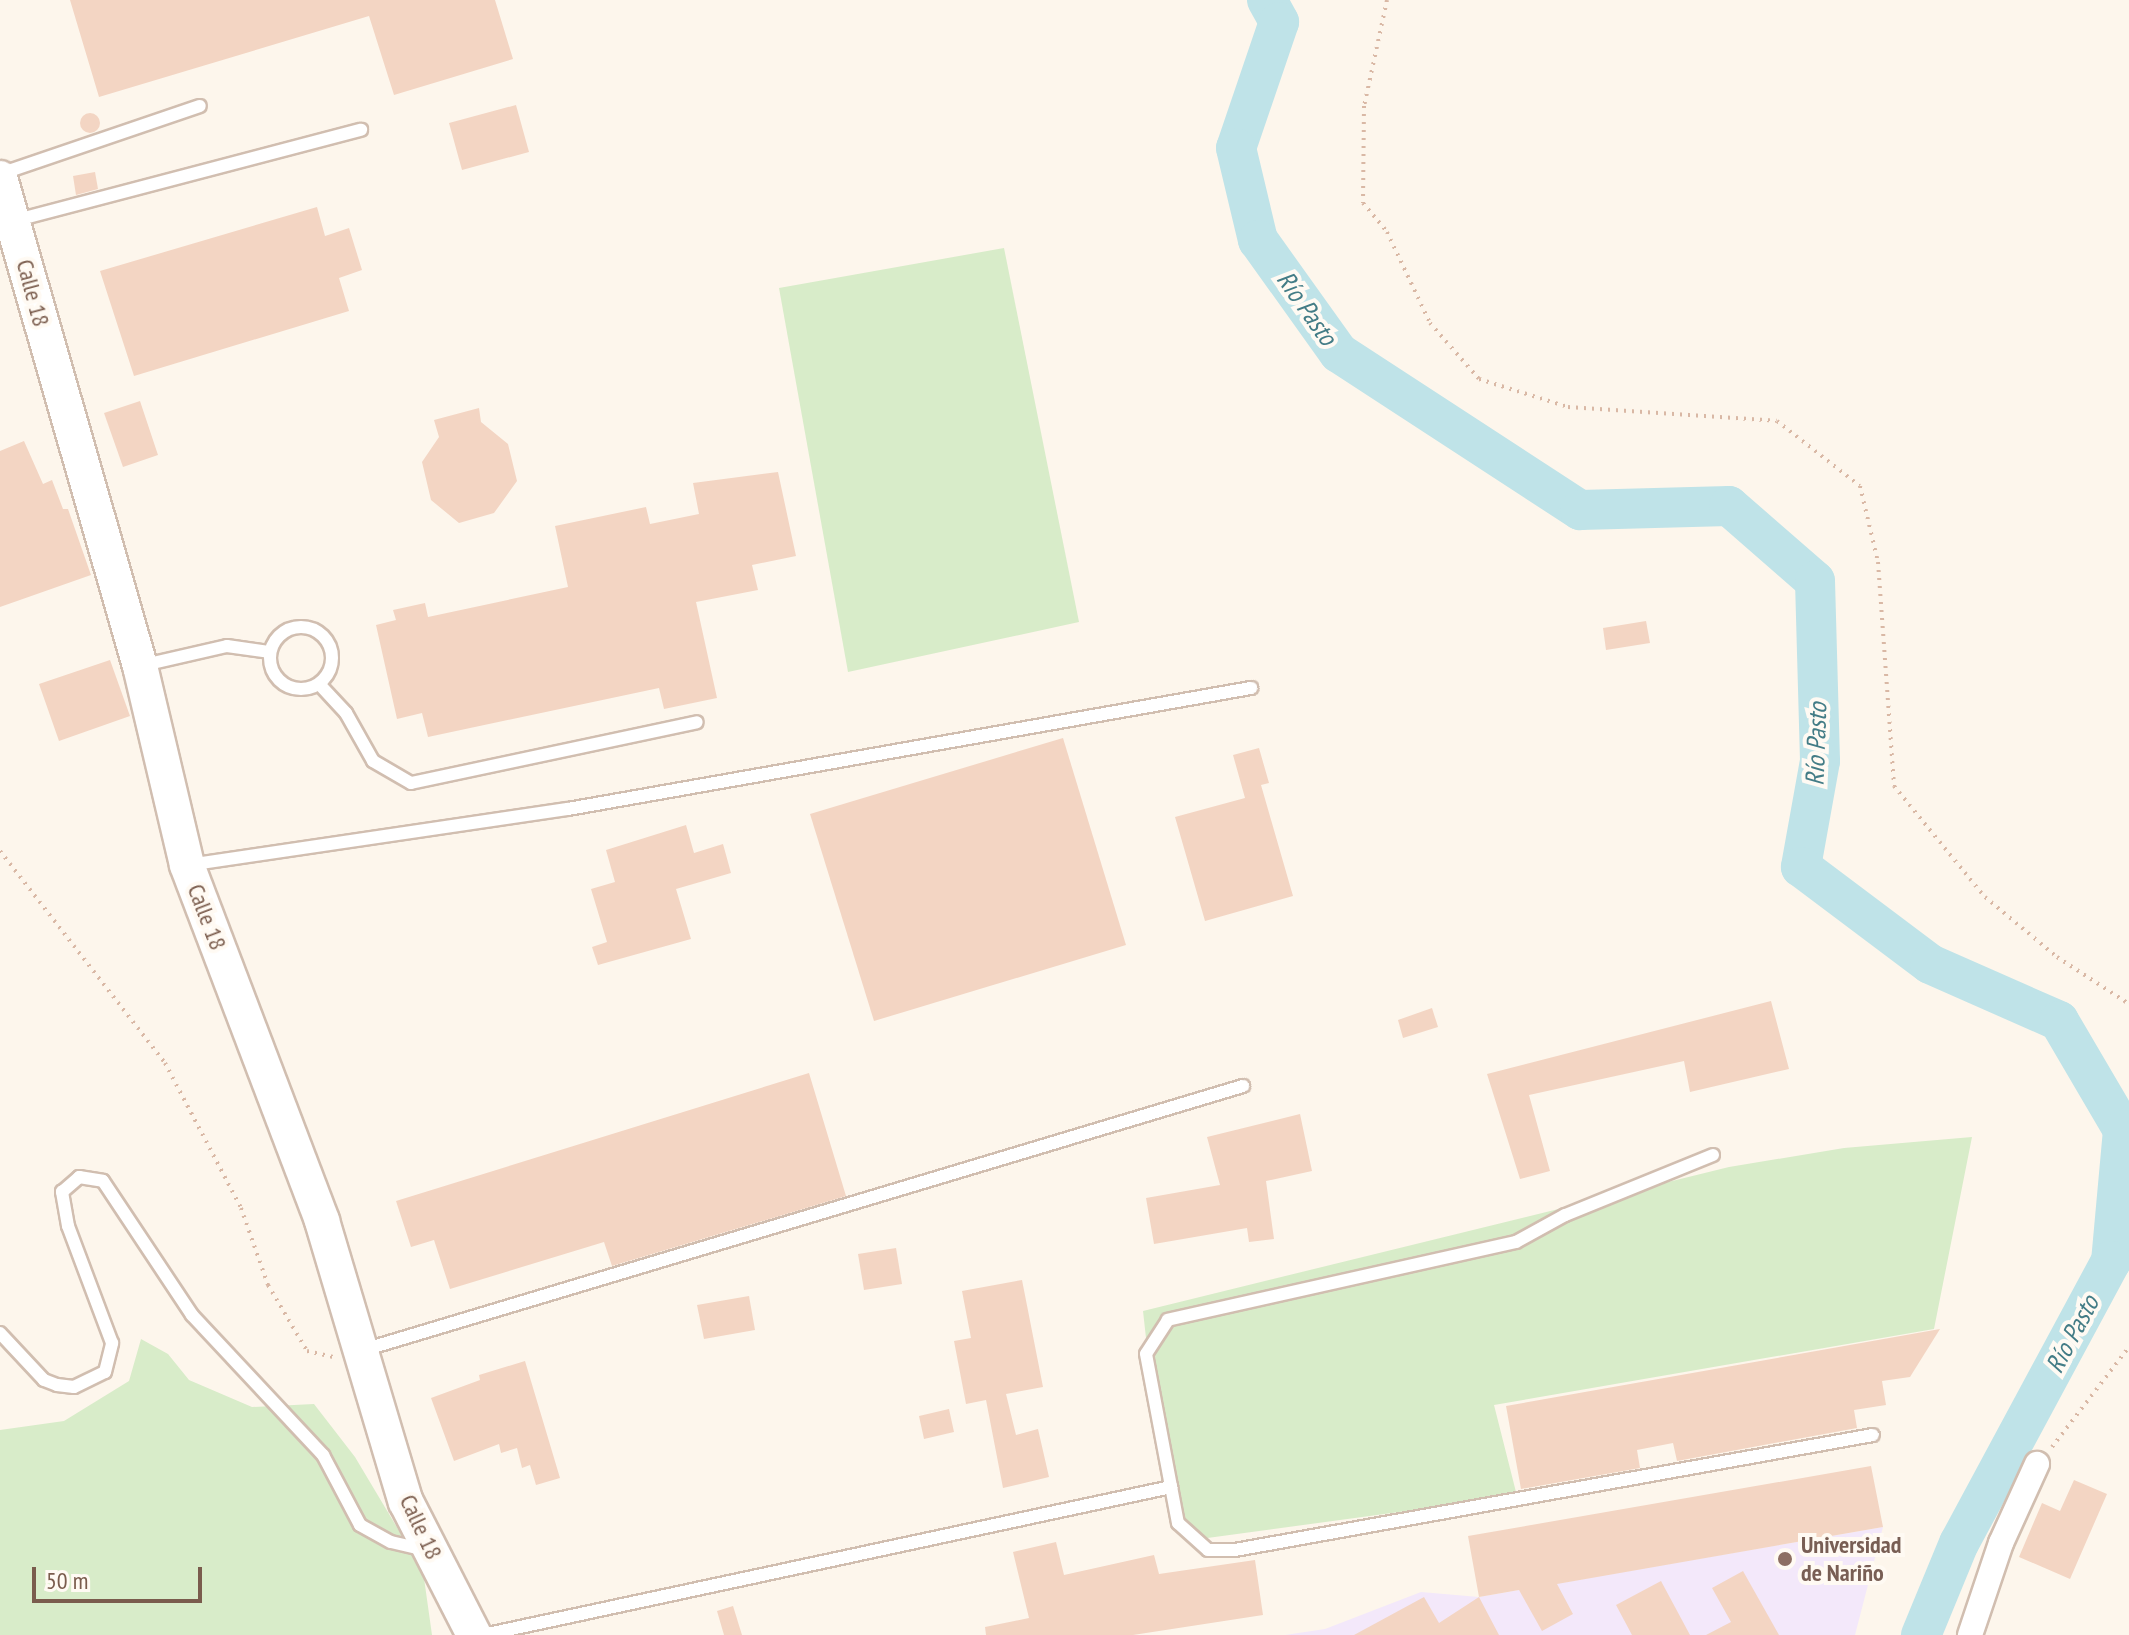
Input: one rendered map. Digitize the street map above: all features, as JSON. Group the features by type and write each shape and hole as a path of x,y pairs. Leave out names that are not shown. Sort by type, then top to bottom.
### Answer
{"main road":[{"name":"Calle 18","path":"0,176 140,666 187,865 322,1221 406,1502 474,1635"}],"street":[{"path":"1970,1635 2001,1543 2037,1464"}],"lane":[{"path":"0,176 200,106"},
{"path":"13,221 361,130"},
{"path":"307,626 328,639 333,664 320,685 296,690 275,676 269,652 283,631 307,626"},
{"path":"140,666 227,646 269,652"},
{"path":"320,685 346,713 373,761 411,783 697,722"},
{"path":"187,865 568,809 1251,688"},
{"path":"363,1350 1243,1086"},
{"path":"1713,1155 1565,1215 1516,1242 1168,1320 1146,1354 1178,1523 1208,1550 1221,1552 1873,1435"},
{"path":"0,1333 44,1380 57,1385 74,1387 105,1372 112,1343 68,1226 62,1192 79,1177 103,1181 192,1315 323,1455 360,1525 391,1542 432,1552"},
{"path":"483,1635 1171,1487"}],"path":[{"path":"1387,0 1364,106 1363,203 1387,232 1430,323 1479,379 1568,407 1777,421 1860,486 1878,562 1894,786 1985,897 2057,957 2129,1004"},
{"path":"0,851 165,1063 241,1208 268,1285 307,1351 328,1358 363,1350"},
{"path":"2037,1464 2129,1347"}],"shaded area":[{"name":"Universidad de Nariño","path":"1883,1527 1855,1635 1285,1635 1325,1629 1421,1592 1479,1597"}],"green space":[{"path":"1004,248 1079,622 848,672 779,288"},
{"path":"1972,1137 1934,1329 1494,1405 1517,1496 1200,1539 1163,1491 1143,1311 1729,1167 1844,1148"},
{"path":"141,1339 168,1354 189,1380 252,1407 314,1404 355,1457 423,1571 432,1635 0,1635 0,1430 64,1421 129,1381"}],"building":[{"path":"70,0 495,0 513,59 394,95 369,16 99,97"},
{"path":"516,105 529,152 462,170 449,123"},
{"path":"90,113 97,116 100,123 97,130 90,133 83,130 80,123 83,116"},
{"path":"95,172 98,189 76,195 73,176"},
{"path":"317,207 325,236 349,228 362,270 339,278 349,311 134,376 100,271"},
{"path":"140,401 158,455 123,467 104,413"},
{"path":"479,408 481,422 508,444 517,481 494,513 459,523 431,500 422,462 439,437 434,420"},
{"path":"24,441 43,484 52,480 63,509 68,509 91,575 0,607 0,451"},
{"path":"778,472 796,556 752,565 758,590 696,602 717,698 664,709 659,688 428,737 422,713 397,719 376,625 396,620 393,610 425,603 428,617 568,587 555,526 646,507 650,524 699,514 693,483"},
{"path":"1646,621 1650,643 1606,650 1603,628"},
{"path":"110,660 130,716 59,741 39,684"},
{"path":"1063,738 1126,945 874,1021 810,814"},
{"path":"1259,748 1269,783 1261,785 1293,896 1205,921 1175,817 1245,798 1233,755"},
{"path":"686,825 694,853 723,844 731,873 676,889 691,939 598,965 592,947 607,942 591,889 615,882 606,850"},
{"path":"1771,1001 1789,1069 1690,1092 1684,1061 1529,1095 1550,1171 1520,1179 1487,1074"},
{"path":"1432,1008 1438,1027 1403,1038 1398,1020"},
{"path":"809,1073 846,1196 612,1266 604,1242 450,1289 434,1240 411,1247 396,1201"},
{"path":"1300,1114 1312,1171 1266,1181 1274,1239 1249,1242 1247,1228 1154,1244 1146,1198 1220,1185 1207,1137"},
{"path":"896,1248 902,1284 864,1290 858,1254"},
{"path":"1022,1280 1043,1387 1006,1394 1016,1435 1038,1429 1049,1477 1003,1488 986,1400 966,1404 954,1341 971,1338 962,1291"},
{"path":"749,1296 755,1330 704,1339 697,1305"},
{"path":"1940,1329 1910,1377 1882,1381 1886,1405 1854,1410 1857,1428 1677,1461 1673,1443 1637,1450 1640,1468 1521,1489 1506,1406"},
{"path":"525,1361 560,1478 536,1485 530,1465 522,1468 517,1448 501,1453 499,1444 454,1461 431,1398 480,1380 479,1375"},
{"path":"949,1409 954,1432 924,1439 919,1416"},
{"path":"1871,1466 1883,1527 1557,1584 1573,1614 1542,1631 1519,1590 1479,1597 1468,1536"},
{"path":"2074,1480 2107,1494 2070,1579 2019,1557 2042,1503 2060,1511"},
{"path":"1056,1542 1064,1575 1154,1555 1159,1574 1255,1560 1263,1615 1133,1635 986,1635 985,1627 1029,1618 1013,1552"},
{"path":"1743,1571 1779,1635 1706,1635 1731,1622 1712,1588"},
{"path":"1661,1581 1690,1635 1632,1635 1616,1605"},
{"path":"1424,1597 1439,1623 1479,1597 1499,1635 1354,1635"},
{"path":"733,1606 742,1635 724,1635 717,1611"}],"waterway":[{"name":"Río Pasto","path":"1267,0 1279,22 1236,148 1258,240 1339,353 1580,510 1729,506 1815,581 1820,761 1801,867 1930,964 2059,1021 2123,1130 2111,1261 1959,1543 1921,1635"}],"place":[{"name":"Universidad de Nariño","path":"1785,1559"}]}
